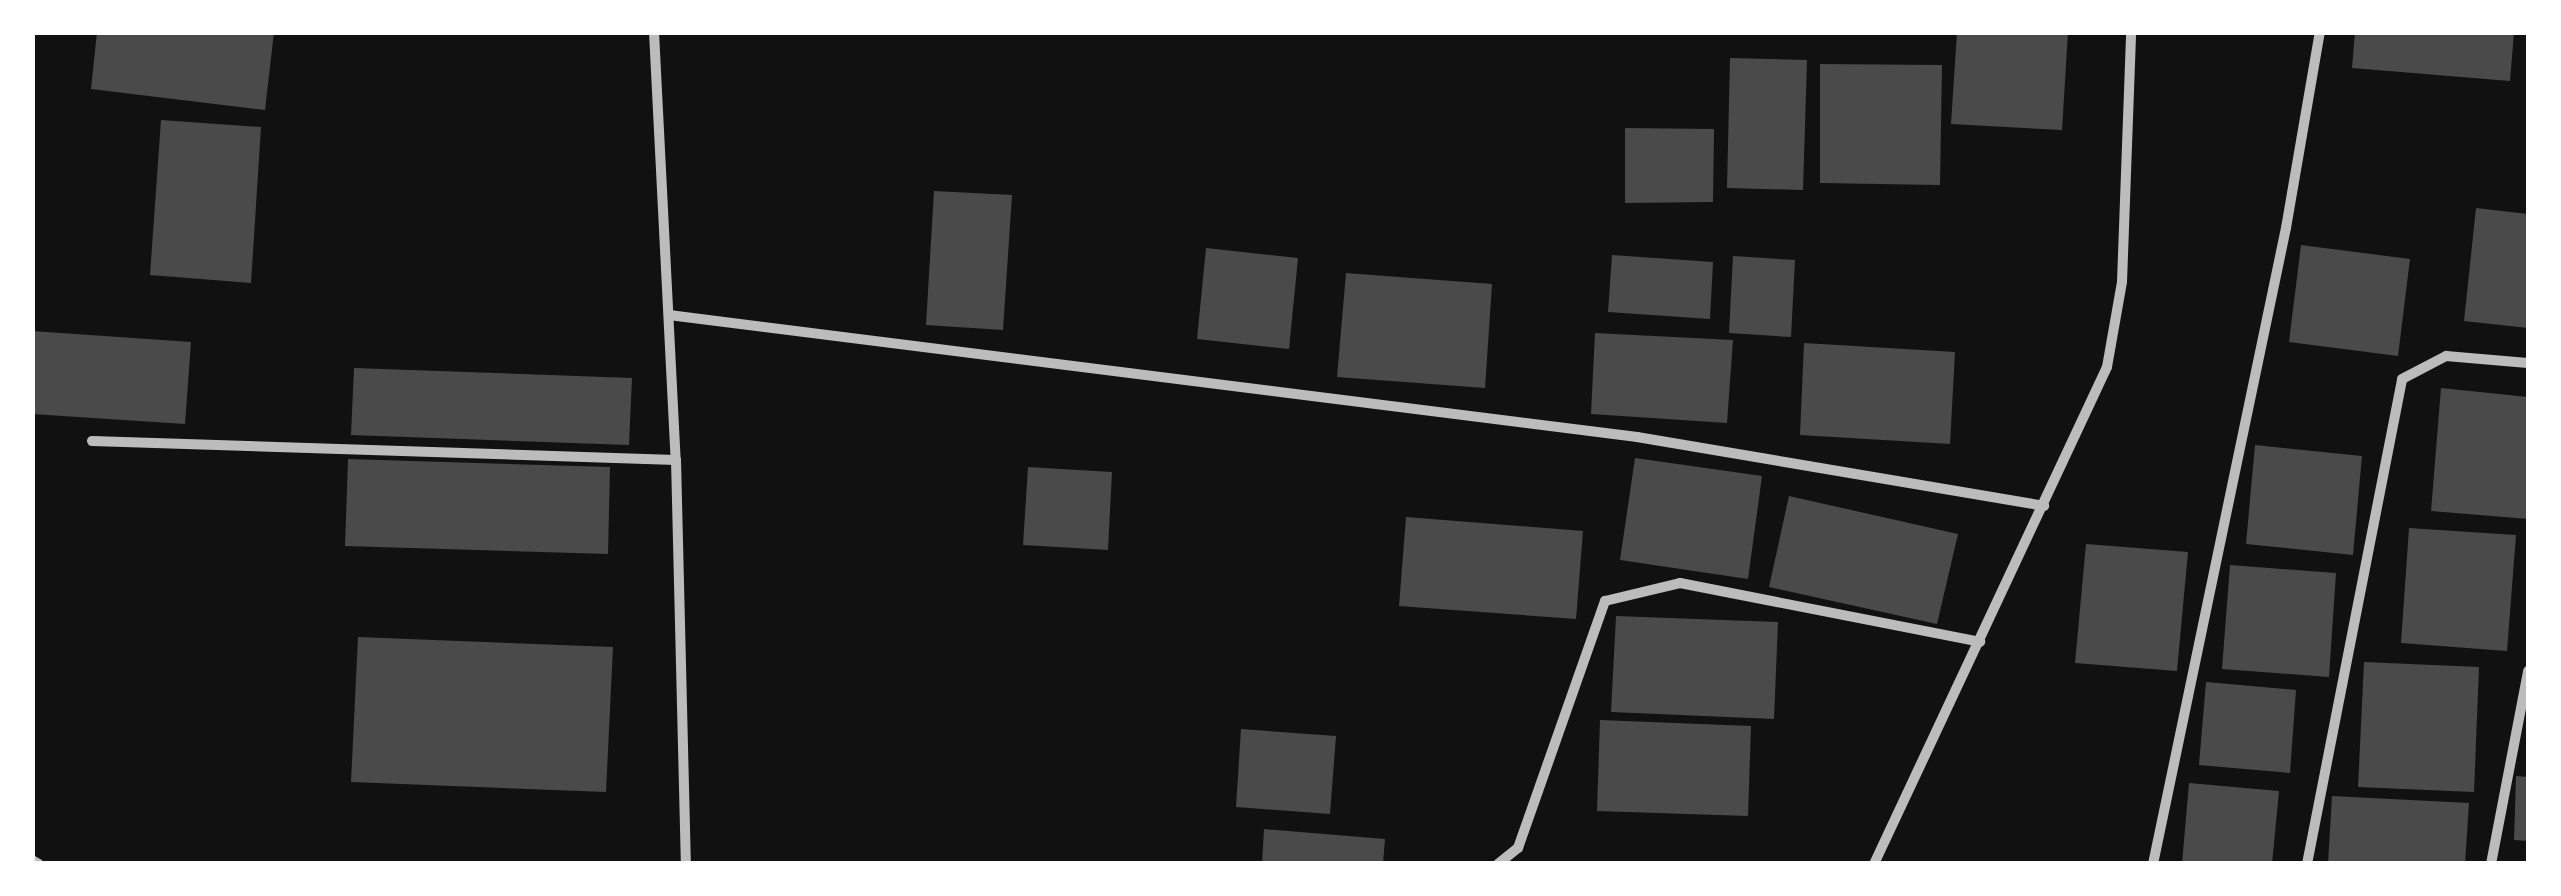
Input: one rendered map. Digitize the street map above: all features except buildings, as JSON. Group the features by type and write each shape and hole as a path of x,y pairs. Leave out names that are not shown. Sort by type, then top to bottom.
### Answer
{"street":[{"path":"654,32 676,460 686,864"},
{"path":"1874,864 2106,367 2122,282 2130,32"},
{"path":"2154,864 2286,228 2320,32"},
{"path":"668,315 1637,437 2044,506"},
{"path":"2307,864 2402,379 2446,356 2528,364"},
{"path":"92,441 676,460"},
{"path":"1498,864 1518,848 1605,602 1680,584 1980,642"},
{"path":"2491,864 2528,671"}]}
